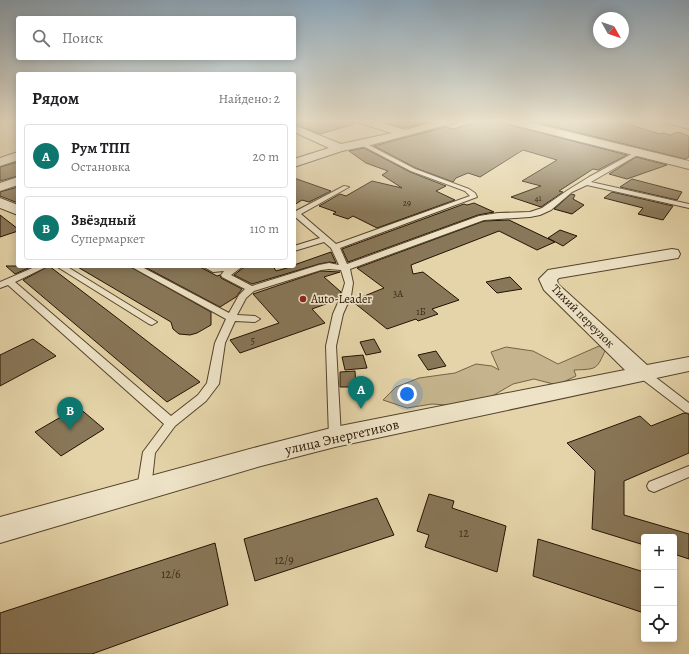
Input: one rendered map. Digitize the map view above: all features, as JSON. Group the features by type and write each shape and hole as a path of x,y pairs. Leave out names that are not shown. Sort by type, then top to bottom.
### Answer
{"street":[{"path":"296,162 332,151"},
{"path":"633,151 689,164"},
{"path":"0,162 16,157"},
{"path":"0,187 16,182"},
{"path":"0,202 16,209"},
{"name":"Тихий переулок","path":"642,373 550,286 548,279 554,274 672,254"},
{"name":"улица Энергетиков","path":"0,530 261,456 335,437 689,364"}],"lane":[{"path":"334,247 474,198 473,194 467,190 413,170 376,151"},
{"path":"144,489 149,452 171,423 202,398 213,384 220,343 242,297 251,289 319,268 329,266 345,268 482,218 500,214 519,215 543,211 571,190 587,183 591,178 639,152"},
{"path":"587,183 689,206"},
{"path":"335,437 331,346 338,314 346,296 349,283 345,268 334,247 296,214 346,187"},
{"path":"296,248 326,239"},
{"path":"319,268 340,259"},
{"path":"39,268 4,283 171,423"},
{"path":"63,268 152,322"},
{"path":"138,268 231,318 255,319"},
{"path":"210,268 214,270 229,268"},
{"path":"235,268 225,275 251,289"},
{"path":"642,373 689,409"},
{"path":"654,486 689,471"}],"shaded area":[{"path":"599,346 606,349 598,365 588,369 574,370 576,376 557,385 534,379 513,384 487,399 462,406 432,404 407,408 383,400 396,387 419,378 455,373 476,364 492,366 499,370 491,352 506,347 533,351 558,364"}],"building":[{"path":"349,151 369,151 410,172 446,186 436,191 455,200 377,228 353,216 348,219 333,214 336,212 319,206 340,194 346,196 372,181 402,188 382,175 388,171 366,163"},
{"path":"383,151 522,151 480,177 468,173 456,178 453,182 416,168"},
{"path":"525,151 610,151 627,155 598,170 593,169 559,191 563,192 541,207 511,197 541,186 522,181 557,160"},
{"path":"651,151 689,151 689,157 685,159"},
{"path":"636,157 667,165 627,179 609,174"},
{"path":"16,163 16,177 0,181 0,167"},
{"path":"296,179 331,191 309,202 302,200 296,204"},
{"path":"632,179 682,192 677,200 620,187"},
{"path":"16,188 16,202 0,196 0,192"},
{"path":"612,192 673,206 663,220 638,214 643,208 604,198"},
{"path":"571,194 575,195 573,199 584,205 572,214 554,209"},
{"path":"474,203 494,212 478,215 348,262 342,249 464,204 467,205"},
{"path":"0,215 16,227 16,232 0,237"},
{"path":"509,220 555,242 537,250 499,231 411,265 413,274 423,272 459,300 432,309 438,314 418,321 416,319 387,329 352,301 384,288 357,268 484,221"},
{"path":"560,230 577,236 563,246 548,238"},
{"path":"331,252 336,263 329,262 319,264 252,284 234,275 243,268 274,268 276,271 287,268 296,268 296,264"},
{"path":"6,266 28,268 15,274"},
{"path":"45,268 52,268 200,382 167,402 23,280"},
{"path":"79,268 133,268 211,312 211,325 197,333 190,335 179,334 173,329 171,322"},
{"path":"147,268 202,268 217,276 220,275 221,278 242,289 236,297 220,307"},
{"path":"321,271 340,272 324,277 341,292 337,300 312,309 325,323 240,353 230,340 279,323 253,294"},
{"path":"510,277 522,289 497,293 486,282"},
{"path":"33,339 56,356 0,386 0,355"},
{"path":"374,339 381,352 366,355 360,342"},
{"path":"436,351 446,366 428,370 418,355"},
{"path":"363,355 367,368 345,370 342,357"},
{"path":"355,371 356,387 340,387 340,372"},
{"path":"78,407 104,429 61,456 35,432"},
{"path":"684,413 689,414 689,453 624,481 624,515 689,534 689,559 677,555 677,534 641,534 641,544 592,529 595,471 567,443 640,416 651,426"},
{"path":"429,494 454,501 452,508 506,526 497,572 425,547 429,535 417,531"},
{"path":"377,498 394,535 255,581 244,539"},
{"path":"538,539 641,571 641,612 533,576"},
{"path":"215,543 228,605 92,654 0,654 0,613"}],"place":[{"name":"Auto-Leader","path":"303,299"},
{"name":"Рум ТПП","path":"361,409"},
{"name":"Звёздный","path":"70,430"}]}
